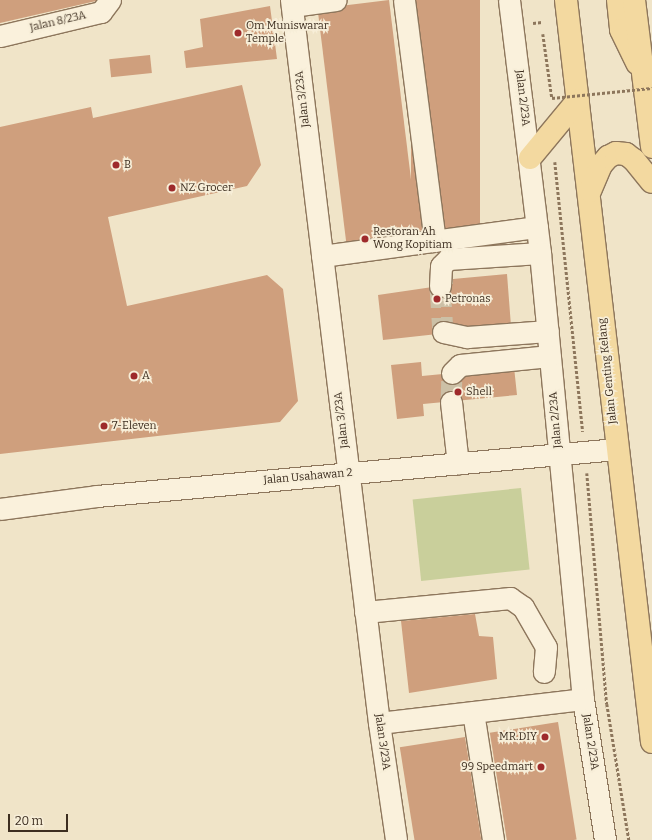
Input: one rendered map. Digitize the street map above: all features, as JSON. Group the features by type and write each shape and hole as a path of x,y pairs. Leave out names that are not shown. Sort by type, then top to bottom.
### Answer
{"main road":[{"name":"Jalan Genting Kelang","path":"566,0 616,449 652,742"},
{"path":"618,0 621,30 648,84"},
{"path":"634,0 646,45 652,147"},
{"path":"530,158 578,100"},
{"path":"589,196 597,170 608,157 616,153 626,154 634,160 652,182"}],"street":[{"name":"Jalan 8/23A","path":"0,36 101,12 110,0"},
{"path":"291,3 336,0"},
{"path":"404,0 435,241"},
{"name":"Jalan 2/23A","path":"509,0 530,158 583,699 605,840"},
{"name":"Jalan 3/23A","path":"291,3 365,612 396,840"},
{"path":"322,256 537,227"},
{"path":"440,286 441,266 448,259 540,253"},
{"path":"443,332 467,337 548,331"},
{"path":"452,373 460,365 550,356"},
{"path":"451,402 458,464"},
{"name":"Jalan Usahawan 2","path":"0,509 97,496 616,449"},
{"path":"365,612 510,598 523,607 546,647 544,672"},
{"path":"379,723 583,699"},
{"path":"473,712 493,840"}],"path":[{"path":"544,34 552,98 648,84"},
{"path":"585,452 607,704 629,840"}],"green space":[{"path":"521,488 530,570 421,581 413,499"}],"building":[{"path":"0,0 96,0 96,1 0,23"},
{"path":"389,0 418,238 347,247 318,9"},
{"path":"411,0 480,0 480,239 411,239"},
{"name":"Om Muniswarar Temple","path":"270,6 277,59 186,68 184,51 203,47 200,19"},
{"path":"150,55 152,73 111,77 109,59"},
{"path":"242,85 261,165 247,186 108,217 127,306 267,275 283,289 298,401 280,422 0,454 0,127 91,107 93,118"},
{"path":"507,274 511,326 383,340 378,295 453,284 453,279"},
{"path":"421,362 422,376 514,367 517,395 423,404 424,416 397,419 391,365"},
{"path":"475,614 479,636 493,637 497,679 409,693 401,621"},
{"path":"558,722 577,840 507,840 490,733"},
{"path":"465,737 481,840 414,840 400,747"}],"tunnel":[{"path":"440,286 443,332"},
{"path":"451,402 452,373"}],"place":[{"name":"Om Muniswarar Temple","path":"238,33"},
{"name":"B","path":"116,165"},
{"name":"NZ Grocer","path":"172,188"},
{"name":"Restoran Ah Wong Kopitiam","path":"365,239"},
{"name":"Petronas","path":"437,299"},
{"name":"A","path":"134,376"},
{"name":"Shell","path":"458,392"},
{"name":"7-Eleven","path":"104,426"},
{"name":"MR.DIY","path":"545,737"},
{"name":"99 Speedmart","path":"541,767"}]}
